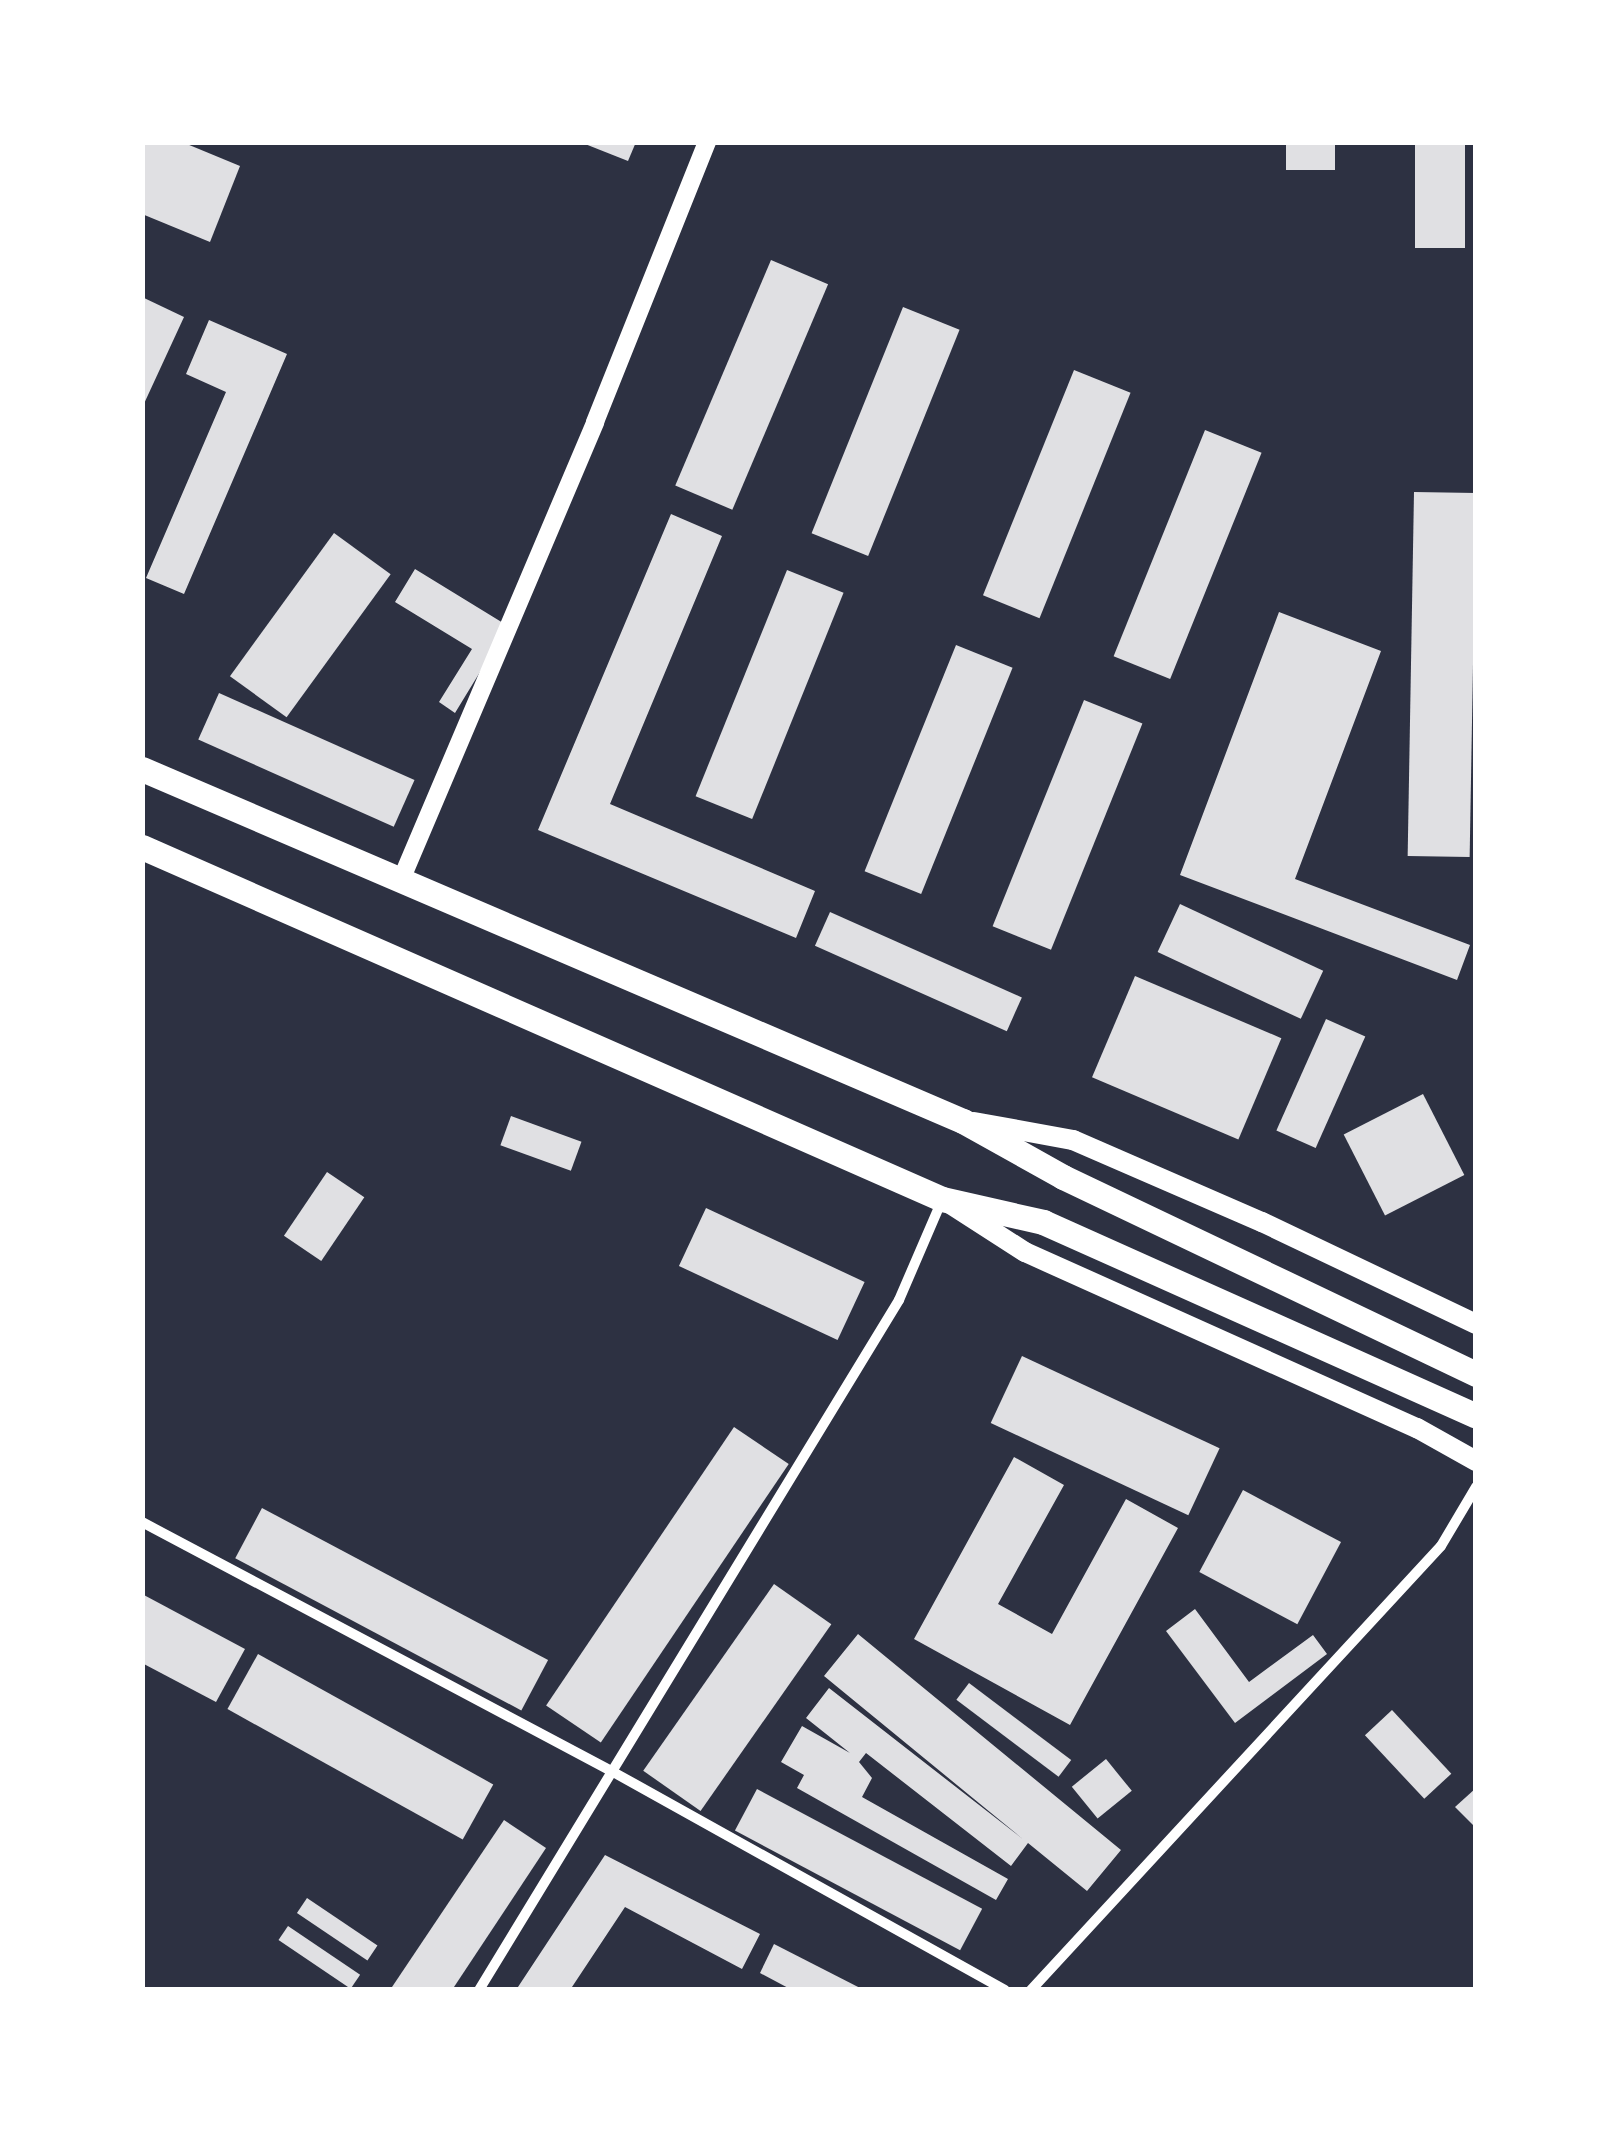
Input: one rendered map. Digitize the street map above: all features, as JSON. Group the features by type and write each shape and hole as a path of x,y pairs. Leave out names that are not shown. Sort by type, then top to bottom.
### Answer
{"main road":[{"path":"142,769 964,1120 1063,1177 1476,1374"},
{"path":"142,847 942,1199 1025,1252 1417,1428 1476,1462"},
{"path":"964,1120 1073,1140 1262,1222 1476,1324"},
{"path":"942,1199 1043,1222 1476,1416"}],"street":[{"path":"401,880 596,422 708,142"},
{"path":"479,1990 615,1773 900,1300 942,1199"},
{"path":"1031,1990 1441,1546 1476,1487"},
{"path":"142,1522 615,1773 1005,1990"}],"building":[{"path":"142,142 182,142 240,166 210,242 142,214"},
{"path":"580,142 636,142 628,161"},
{"path":"1286,142 1335,142 1335,170 1286,170"},
{"path":"1415,142 1465,142 1465,248 1415,248"},
{"path":"771,260 828,284 732,510 675,486"},
{"path":"142,297 184,317 142,408"},
{"path":"903,307 960,330 868,556 812,533"},
{"path":"209,320 287,354 184,594 146,578 226,392 186,374"},
{"path":"1074,370 1131,393 1040,618 983,595"},
{"path":"1205,430 1262,453 1170,679 1114,656"},
{"path":"1414,492 1476,493 1470,857 1408,856"},
{"path":"671,514 722,536 610,804 815,891 796,938 538,830"},
{"path":"334,533 391,574 287,717 230,676"},
{"path":"415,569 508,626 455,713 439,702 472,649 395,602"},
{"path":"787,570 844,593 752,819 696,796"},
{"path":"1279,612 1381,651 1295,879 1470,945 1457,980 1180,875"},
{"path":"956,645 1013,668 921,894 865,871"},
{"path":"219,693 414,780 394,827 198,740"},
{"path":"1084,700 1142,724 1051,950 993,926"},
{"path":"1180,904 1323,971 1301,1019 1158,952"},
{"path":"830,912 1022,997 1007,1031 815,946"},
{"path":"1135,976 1281,1038 1238,1139 1092,1077"},
{"path":"1326,1019 1365,1036 1316,1148 1276,1130"},
{"path":"1423,1094 1464,1175 1385,1215 1344,1134"},
{"path":"511,1116 581,1142 571,1171 500,1145"},
{"path":"327,1172 364,1197 321,1261 284,1236"},
{"path":"706,1208 865,1282 838,1340 679,1266"},
{"path":"1022,1356 1220,1448 1188,1515 991,1423"},
{"path":"734,1427 789,1464 601,1742 546,1706"},
{"path":"1014,1457 1064,1485 998,1604 1052,1634 1126,1499 1178,1528 1070,1725 914,1639"},
{"path":"1243,1490 1341,1542 1297,1624 1199,1572"},
{"path":"262,1508 548,1660 521,1710 235,1558"},
{"path":"774,1584 831,1624 701,1811 643,1771"},
{"path":"142,1594 245,1649 216,1702 142,1663"},
{"path":"1195,1609 1249,1682 1313,1635 1327,1654 1235,1723 1166,1631"},
{"path":"858,1634 1121,1850 1087,1891 1028,1843 1011,1866 866,1753 859,1762 872,1778 862,1797 1008,1879 996,1900 797,1788 804,1775 781,1762 802,1726 850,1753 806,1718 829,1688 1024,1840 824,1676"},
{"path":"258,1654 493,1784 463,1840 227,1709"},
{"path":"969,1683 1071,1760 1059,1777 956,1700"},
{"path":"1392,1710 1451,1774 1424,1799 1365,1735"},
{"path":"1106,1759 1132,1791 1098,1819 1072,1787"},
{"path":"1476,1788 1476,1828 1455,1807"},
{"path":"757,1789 982,1909 960,1950 735,1830"},
{"path":"504,1820 546,1848 452,1990 390,1990"},
{"path":"605,1855 760,1934 742,1969 625,1907 570,1990 516,1990"},
{"path":"307,1898 377,1946 367,1960 297,1913"},
{"path":"288,1926 360,1975 351,1989 278,1940"},
{"path":"774,1944 864,1990 792,1990 760,1973"}]}
